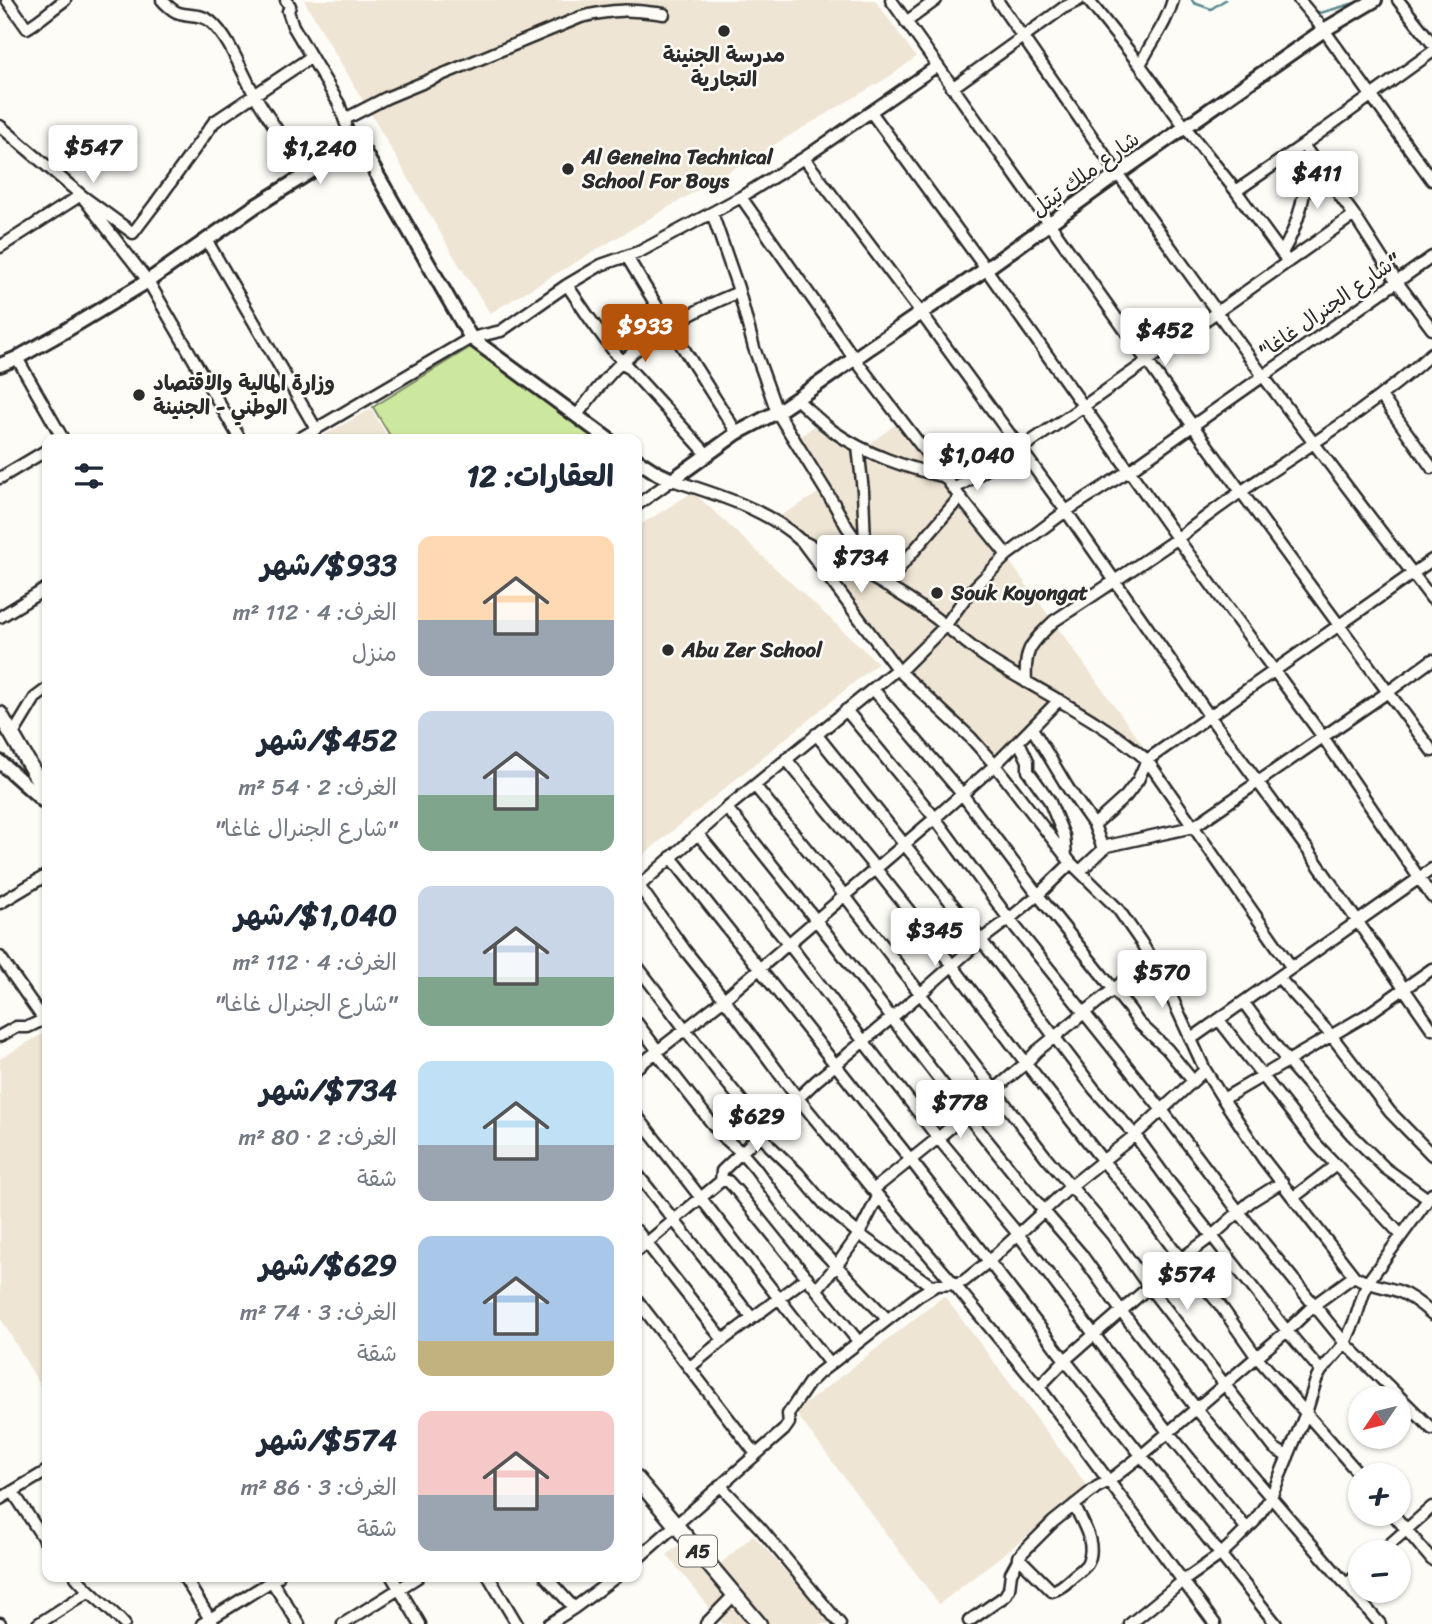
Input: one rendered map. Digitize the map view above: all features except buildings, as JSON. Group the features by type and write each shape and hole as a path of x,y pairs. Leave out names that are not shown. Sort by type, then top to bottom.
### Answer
{"highway":[{"path":"0,714 42,787"},
{"name":"A5","path":"642,1485 759,1624"}],"main road":[{"name":"شارع ملك تيتل","path":"672,480 737,433 777,412 986,269 1324,30 1376,0"},
{"path":"0,365 65,331 148,281 254,207 326,161 340,148 346,125"},
{"path":"346,125 471,338 602,434"},
{"path":"642,463 672,480"},
{"path":"0,762 42,800"}],"street":[{"path":"7,0 27,28 65,0"},
{"path":"162,0 178,13 204,17 210,21 228,44 254,94 307,174"},
{"path":"891,0 1193,426 1432,751"},
{"path":"906,22 936,0"},
{"path":"997,0 1263,376 1432,599"},
{"path":"953,88 1063,8 1079,0"},
{"path":"1088,0 1285,258"},
{"path":"1140,65 1166,23 1173,0"},
{"path":"1299,0 1324,30 1432,180"},
{"path":"1398,0 1432,43"},
{"path":"290,2 288,11 293,26 339,104 346,125 386,98 581,17 627,9 664,14"},
{"path":"1236,191 1432,52"},
{"path":"125,252 132,233 214,122 311,57"},
{"path":"308,434 471,338 500,331 601,265 641,251 741,197 804,158 937,66"},
{"path":"870,113 1324,737 1432,897"},
{"path":"0,126 81,195 132,233"},
{"path":"1303,145 1432,329"},
{"path":"1285,258 1303,201 1310,155"},
{"path":"804,158 1066,511 1432,1029"},
{"path":"0,247 81,195"},
{"path":"81,195 148,281 237,434"},
{"path":"741,197 854,358 1007,555"},
{"path":"712,213 777,412 854,537 906,560"},
{"path":"885,585 957,493 1217,312 1285,258 1354,215"},
{"path":"207,241 316,429"},
{"path":"627,257 737,433"},
{"name":"\"شارع الجنرال غاغا\"","path":"642,883 816,734 898,671 945,626 968,594 1007,555 1066,511 1130,470 1432,257"},
{"path":"568,285 622,361 707,454"},
{"path":"577,415 622,361 669,326 709,304 739,292"},
{"path":"1026,682 1026,660 1032,644 1054,621 1381,396 1432,353"},
{"path":"17,358 60,434"},
{"path":"1381,396 1432,468"},
{"path":"796,399 832,430 858,447 891,462 945,478"},
{"path":"858,447 865,544 885,585"},
{"path":"0,478 42,453"},
{"path":"642,501 672,480 740,503 790,530 800,540 898,671 955,722 995,765 1068,859 1118,909 1151,959 1173,999 1205,1070 1223,1099 1248,1137 1354,1276 1367,1283 1398,1291 1432,1314"},
{"path":"800,540 885,585 930,614 972,648 1059,700 1147,760 1292,968"},
{"path":"1094,825 1126,796 1138,780 1147,760 1432,560"},
{"path":"0,617 42,592"},
{"path":"1080,871 1103,849 1113,844 1193,827 1432,660"},
{"path":"873,689 962,794 1138,1022 1167,1049 1193,1081"},
{"path":"12,736 35,698 42,693"},
{"path":"642,1063 724,999 935,818 995,765 1059,700"},
{"path":"846,710 935,818 1009,919 1314,1306 1345,1343 1432,1429"},
{"path":"1032,728 1094,825 1103,849"},
{"path":"816,734 981,940 1094,1089 1135,1135 1170,1183 1321,1371"},
{"path":"721,1181 722,1171 834,1065 1038,895 1068,859 1064,836 1049,800 1028,771 1028,761 1019,742"},
{"path":"786,759 952,965 1103,1161 1220,1306 1256,1356 1350,1463"},
{"path":"755,786 845,896 1046,1157 1112,1235 1266,1439 1287,1457"},
{"path":"727,808 966,1114 1081,1254 1195,1408 1380,1624"},
{"path":"698,834 788,943 938,1138 1018,1234 1168,1432 1247,1529"},
{"path":"671,857 1065,1360 1276,1624"},
{"path":"1191,1039 1432,869"},
{"path":"0,903 42,878"},
{"path":"642,892 875,1194 1039,1387 1215,1624"},
{"path":"0,957 42,1014"},
{"path":"817,1289 859,1234 875,1194 910,1159 1151,959"},
{"path":"1223,1099 1368,1014 1432,969"},
{"path":"642,973 764,1130 764,1138 770,1146 826,1206 859,1234 933,1287"},
{"path":"1279,978 1331,1035 1390,1112 1432,1155"},
{"path":"1130,1624 1220,1555 1247,1529 1271,1496 1306,1413 1316,1380 1345,1343 1367,1283 1430,1196 1398,1178 1372,1155 1287,1061 1244,1003"},
{"path":"1219,1020 1316,1144 1401,1235"},
{"path":"0,1036 16,1027 28,1027 42,1021"},
{"path":"642,1030 720,1135 755,1168 813,1241 887,1319"},
{"path":"642,1554 784,1430 789,1423 788,1414 809,1383 830,1364 933,1287 964,1281 1071,1186 1135,1135 1205,1070"},
{"path":"642,1122 830,1364"},
{"path":"1294,1197 1336,1164"},
{"path":"642,1180 752,1318"},
{"path":"642,1247 721,1181 728,1181 779,1240 858,1341"},
{"path":"1039,1387 1065,1360 1181,1259 1250,1202 1282,1182"},
{"path":"642,1238 723,1340"},
{"path":"969,1621 1007,1593 1011,1573 1027,1546 1074,1505 1142,1455 1314,1306 1354,1276"},
{"path":"690,1367 807,1277"},
{"path":"642,1306 756,1454"},
{"path":"0,1499 42,1474"},
{"path":"720,1485 841,1624"},
{"path":"13,1492 42,1536"},
{"path":"1018,1558 1052,1591 1059,1589 1084,1568 1088,1562 1090,1545 1074,1505"},
{"path":"1394,1540 1432,1507"},
{"path":"1403,1526 1432,1560"},
{"path":"80,1582 124,1624"},
{"path":"187,1582 208,1623 267,1582"},
{"path":"275,1582 299,1624"},
{"path":"395,1582 420,1624"},
{"path":"343,1624 409,1582"},
{"path":"492,1582 517,1624"},
{"path":"551,1582 575,1608"},
{"path":"549,1624 609,1582"},
{"path":"38,1624 88,1592"},
{"path":"706,1624 734,1595"}],"shaded area":[{"name":"Al Geneina Technical School For Boys","path":"304,0 875,0 916,57 892,75 490,313"},
{"path":"371,409 386,434 326,434"},
{"path":"826,416 865,447 899,422 1010,562 1143,745 1139,747 1058,697 995,761 905,674 875,638 806,538 780,516 829,487 799,438"},
{"path":"693,492 878,663 642,856 642,524"},
{"path":"42,1034 42,1388 0,1317 0,1059"},
{"path":"944,1296 1089,1488 939,1604 795,1412"},
{"path":"753,1535 833,1624 767,1624 719,1565"},
{"path":"682,1542 753,1624 723,1624 667,1555"}],"green space":[{"path":"474,345 595,434 389,434 373,407"}],"waterway":[{"path":"1192,0 1211,9 1225,0"},
{"path":"1311,9 1320,13 1362,1"}],"place":[{"name":"مدرسة الجنينة التجارية","path":"724,31"},
{"name":"Al Geneina Technical School For Boys","path":"568,169"},
{"name":"وزارة المالية والاقتصاد الوطني - الجنينة","path":"139,395"},
{"name":"Souk Koyongat","path":"937,593"},
{"name":"Abu Zer School","path":"668,650"}]}
